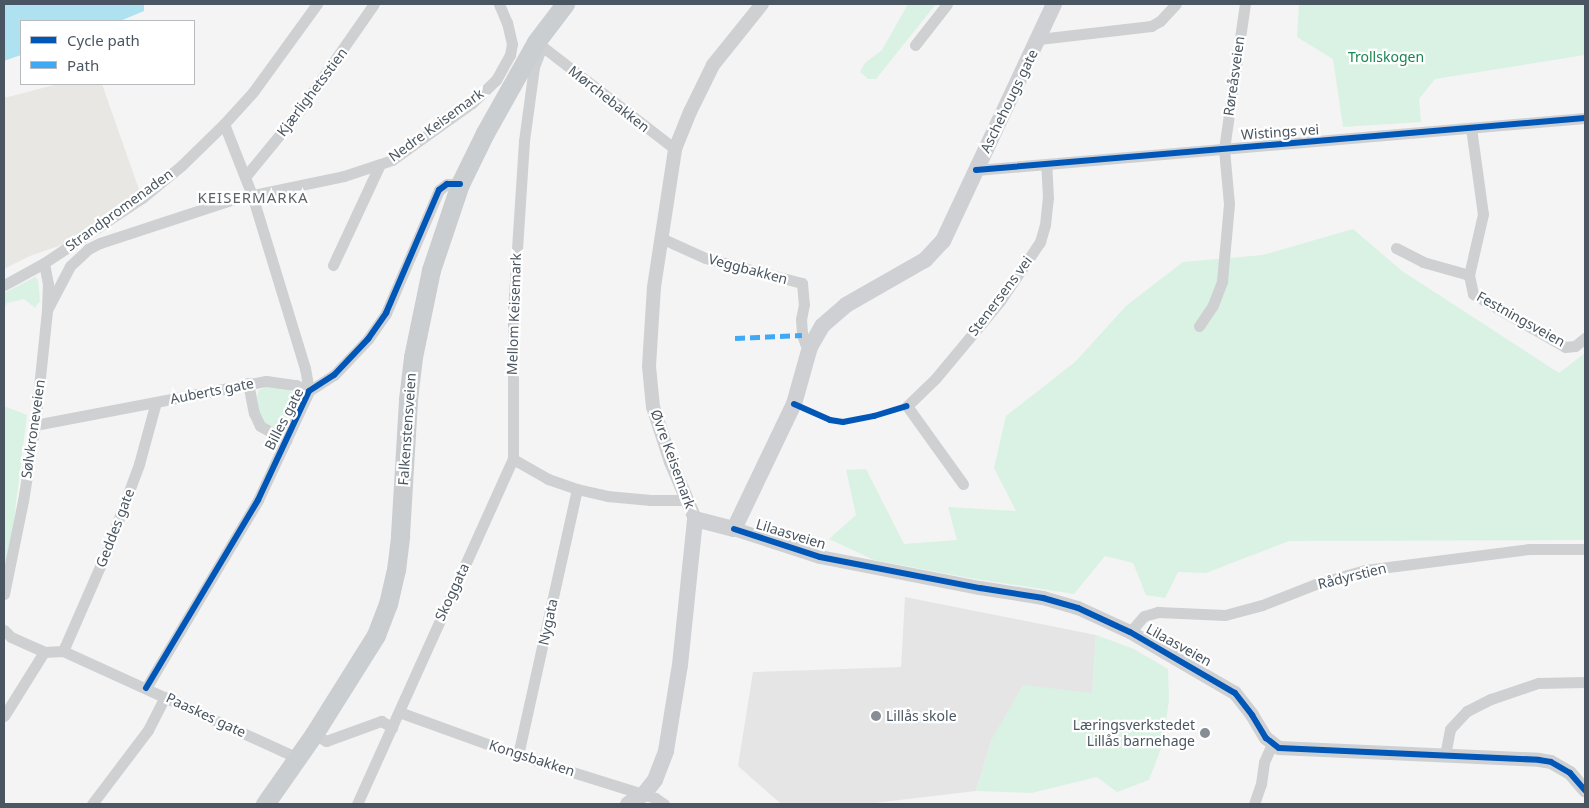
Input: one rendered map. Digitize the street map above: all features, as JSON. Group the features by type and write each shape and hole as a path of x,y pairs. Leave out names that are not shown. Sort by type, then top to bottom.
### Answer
{"main road":[{"name":"Mellom Keisemark","path":"540,45 565,4"},
{"name":"Aschehougs gate","path":"734,529 794,404 810,347 822,326 830,317 846,305 905,273 925,260 936,249 950,227 1039,40 1054,4"},
{"name":"Falkenstensveien","path":"265,804 314,734 376,635 388,604 396,570 400,535 408,399 420,317 445,225 460,184 485,133 540,45"},
{"name":"Lilaasveien","path":"695,520 734,529"},
{"name":"Øvre Keisemark","path":"628,804 644,794 655,780 668,743 680,665 695,520"}],"street":[{"name":"Strandpromenaden","path":"4,285 44,263 142,198 182,165 224,124 253,92 317,4"},
{"name":"Kjærlighetsstien","path":"245,177 300,110 374,4"},
{"name":"Nedre Keisemark","path":"47,310 70,266 88,249 136,231 252,195 344,176 392,160 464,109 496,80 510,55 512,44 507,23 499,4"},
{"name":"Øvre Keisemark","path":"695,520 660,428 650,389 650,334 654,287 675,149 690,112 714,65 762,4"},
{"path":"915,45 947,4"},
{"path":"1039,40 1151,26 1160,21 1176,4"},
{"name":"Røreåsveien","path":"1224,148 1245,4"},
{"name":"Mørchebakken","path":"540,45 675,149"},
{"name":"Mellom Keisemark","path":"513,458 512,308 524,150 534,67 540,45"},
{"name":"Wistings vei","path":"976,170 1585,118"},
{"path":"224,124 252,195 305,368 309,391"},
{"name":"Festningsveien","path":"1471,128 1483,214 1469,275 1473,294 1565,347 1575,346 1585,338"},
{"name":"Wistings vei","path":"1199,326 1213,305 1222,281 1228,204 1224,148"},
{"name":"Nedre Keisemark","path":"333,265 380,164"},
{"name":"Stenersens vei","path":"963,484 906,406 935,379 1000,301 1040,242 1045,225 1048,198 1046,165"},
{"name":"Billes gate","path":"146,688 258,500 309,391 334,375 368,339 386,313 439,190 447,184 460,184"},
{"name":"Veggbakken","path":"661,238 705,258 802,283 804,304 800,319 802,335 805,343 810,347"},
{"name":"Festningsveien","path":"1396,248 1423,262 1469,275"},
{"name":"Sølvkroneveien","path":"4,594 23,501 35,425 47,310 48,284 44,263"},
{"name":"Auberts gate","path":"35,425 248,383 266,381 285,382 309,391"},
{"name":"Billes gate","path":"248,383 254,413 260,426 286,440"},
{"name":"Geddes gate","path":"63,651 108,548 139,464 156,402"},
{"path":"513,458 548,479 577,489 615,497 686,500"},
{"name":"Skoggata","path":"357,804 440,616 513,458"},
{"name":"Nygata","path":"518,754 577,489"},
{"name":"Lilaasveien","path":"734,529 820,556 980,588 1043,598 1078,608 1130,632 1235,692 1272,744"},
{"name":"Rådyrstien","path":"1130,632 1144,616 1158,612 1225,615 1262,605 1316,584 1365,570 1450,557 1529,549 1585,549"},
{"name":"Paaskes gate","path":"6,637 44,652 63,651 298,758"},
{"path":"4,716 44,652"},
{"path":"1445,755 1450,729 1467,711 1491,699 1538,683 1585,682"},
{"path":"92,804 148,730 165,697"},
{"name":"Kongsbakken","path":"399,712 518,754 644,794 664,804"},
{"path":"314,734 326,741 381,721 392,727"},
{"path":"1254,804 1261,784 1266,756 1272,744 1287,749 1521,758 1551,762 1570,772 1585,790"}],"shaded area":[{"path":"54,85 102,85 142,198 84,237 30,256 4,269 4,98"},
{"name":"Lillås skole","path":"905,597 1096,635 1092,693 992,739 976,791 866,804 781,804 738,766 753,672 901,667"}],"green space":[{"path":"908,4 936,4 876,79 868,79 860,72 865,63 882,50"},
{"name":"Trollskogen","path":"1299,4 1585,4 1585,55 1435,79 1419,99 1421,122 1343,127 1333,59 1297,37"},
{"path":"1353,229 1402,271 1559,373 1585,353 1585,540 1289,541 1206,573 1178,572 1165,598 1146,595 1133,563 1105,556 1074,594 970,578 874,560 829,539 856,515 846,470 866,469 904,544 957,540 948,507 1016,511 994,468 1006,416 1075,362 1127,305 1183,262 1263,255"},
{"path":"35,277 38,280 40,301 35,308 24,299 7,303 4,309 4,293"},
{"path":"265,387 288,389 293,393 296,400 285,424 279,428 265,425 260,418 257,396 259,390"},
{"path":"4,406 27,415 13,528 4,570"},
{"path":"1096,635 1134,649 1168,669 1169,700 1163,743 1149,780 1117,792 1097,777 1031,793 976,791 992,739 1023,685 1092,693"}],"water":[{"path":"4,4 144,4 144,11 122,20 20,20 20,55 4,61"}],"marked path":[{"path":"735,338 802,335"}],"cycle path":[{"path":"976,170 1585,118"},
{"path":"146,688 258,500 309,391 334,375 368,339 386,313 439,190 447,184 460,184"},
{"path":"794,404 830,420 843,422 874,416 907,406"},
{"path":"734,529 820,557 980,588 1043,598 1078,608 1130,632 1235,693 1252,715 1266,738 1279,748 1539,760 1551,762 1570,773 1585,790"}],"place":[{"name":"Lillås skole","path":"876,716"},
{"name":"Læringsverkstedet Lillås barnehage","path":"1205,733"}],"district":[{"name":"KEISERMARKA","path":"253,198"}]}
